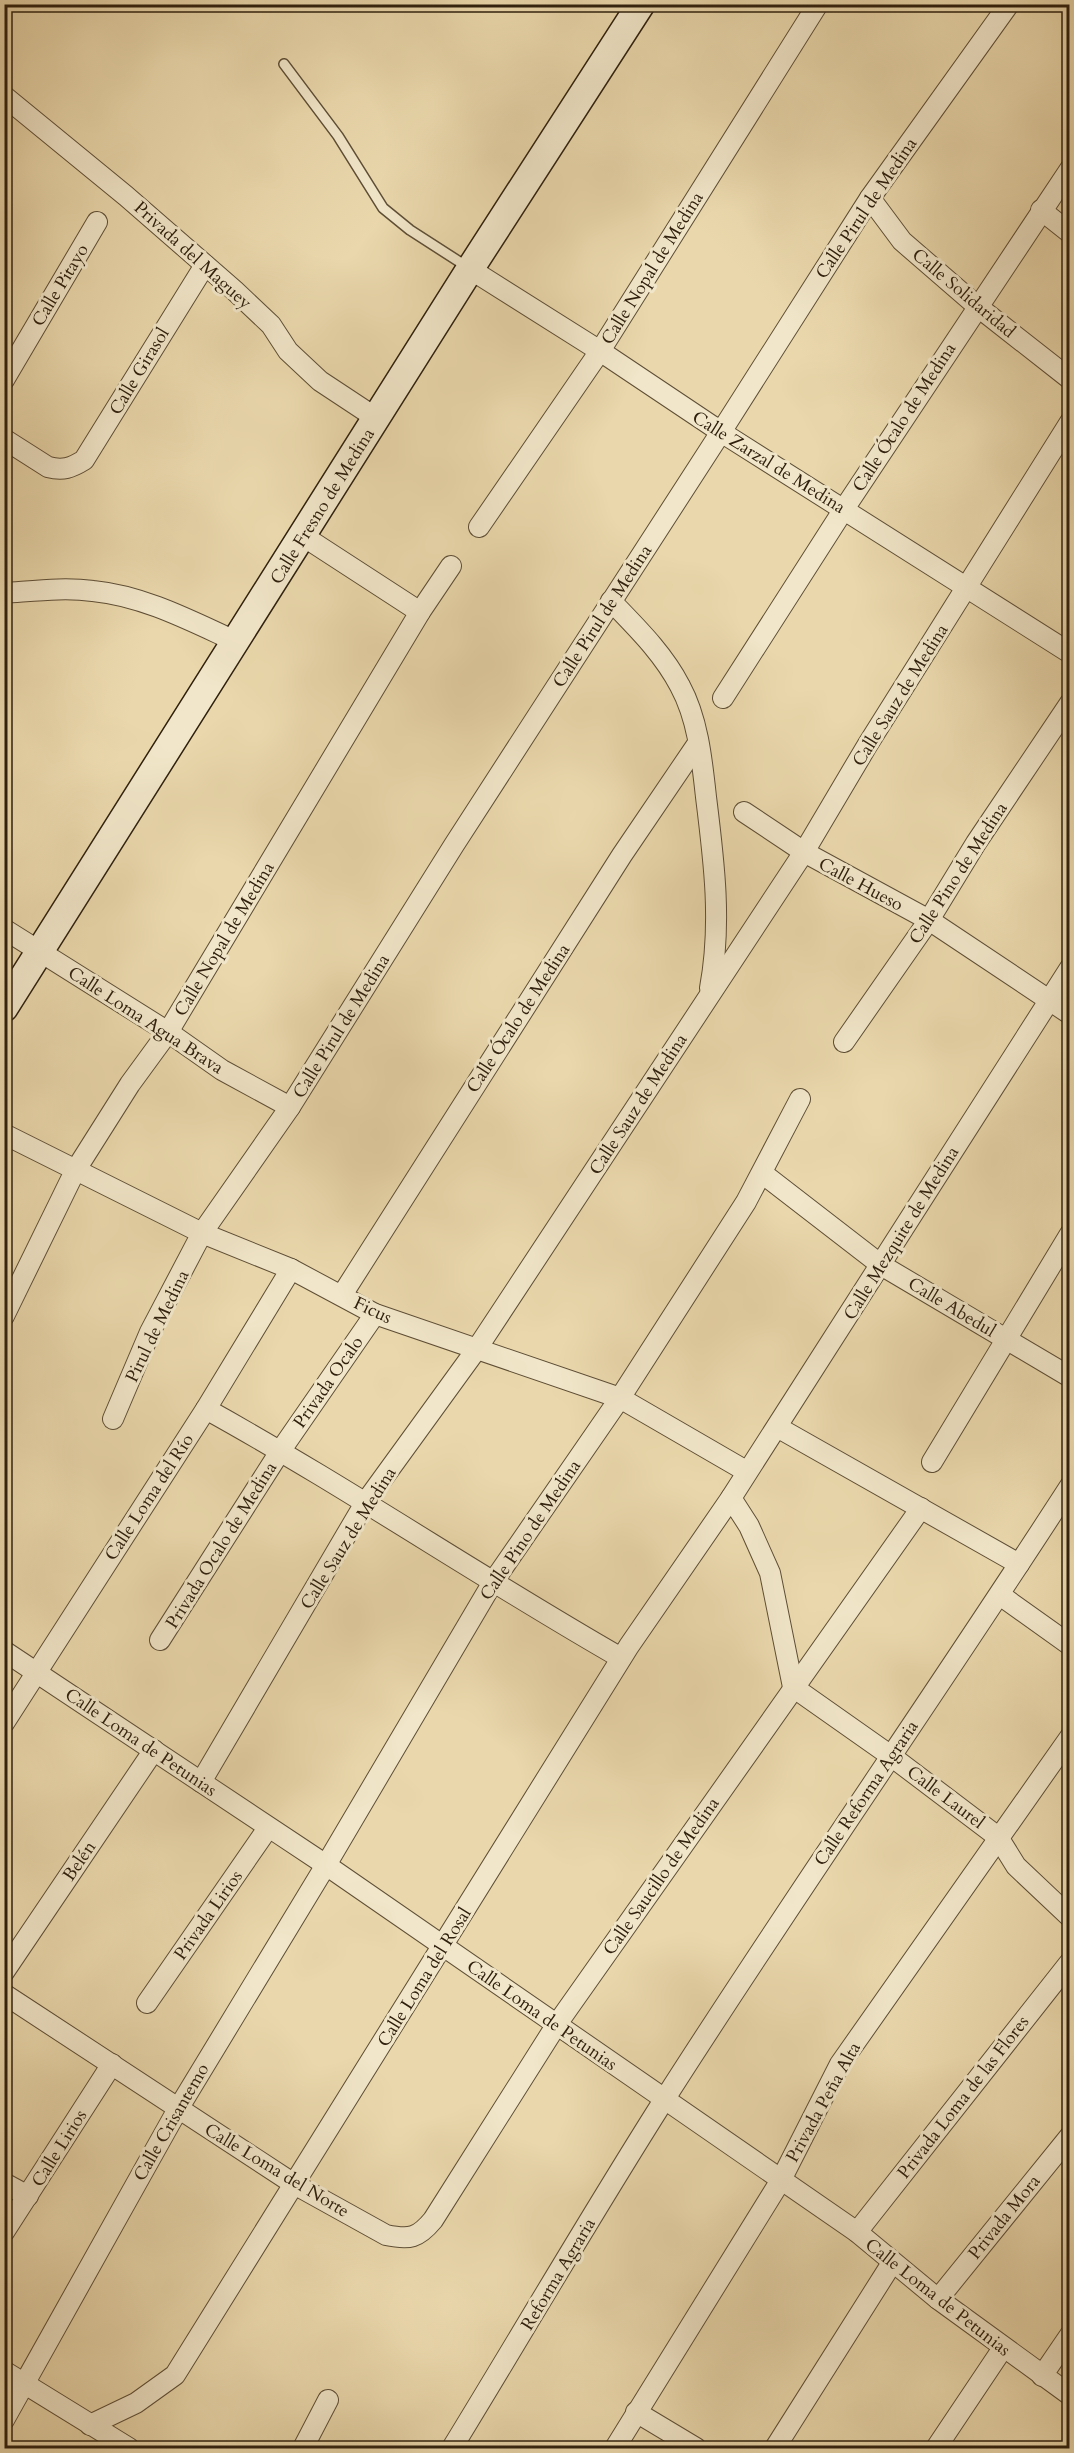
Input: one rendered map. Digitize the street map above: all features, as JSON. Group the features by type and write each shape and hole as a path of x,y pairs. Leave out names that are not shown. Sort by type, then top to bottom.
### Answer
{"street":[{"name":"Calle Fresno de Medina","path":"4,1008 237,642 470,269 641,4"},
{"name":"Calle Nopal de Medina","path":"479,527 600,351 818,4"},
{"name":"Calle Pirul de Medina","path":"202,1233 290,1107 454,845 870,198 1009,4"},
{"name":"Privada del Maguey","path":"4,96 126,196 205,265 271,325 288,351 320,381 376,418"},
{"name":"Calle Ócalo de Medina","path":"723,698 977,306 1070,169"},
{"name":"Calle Solidaridad","path":"870,198 902,241 977,306 1070,379"},
{"path":"1041,210 1070,233"},
{"name":"Calle Pitayo","path":"4,380 97,222"},
{"name":"Calle Girasol","path":"4,438 48,466 66,469 84,460 205,265"},
{"name":"Calle Zarzal de Medina","path":"470,269 600,351 721,432 1070,653"},
{"name":"Calle Sauz de Medina","path":"201,1782 365,1503 476,1350 804,852 868,744 968,588 1070,422"},
{"path":"303,536 420,612"},
{"name":"Calle Nopal de Medina","path":"4,1316 75,1171 130,1084 168,1032 420,612 451,566"},
{"path":"4,593 53,590 94,591 154,604 237,642"},
{"path":"610,601 670,669 691,713 698,743 717,893 717,930 708,996"},
{"name":"Calle Pino de Medina","path":"844,1042 929,920 976,843 1070,703"},
{"name":"Calle Ócalo de Medina","path":"342,1295 622,855 698,743"},
{"name":"Calle Hueso","path":"744,812 804,852 929,920 1070,1014"},
{"name":"Calle Loma Agua Brava","path":"4,929 168,1032 222,1070 290,1107"},
{"name":"Calle Mezquite de Medina","path":"731,1498 1070,968"},
{"name":"Calle Pino de Medina","path":"326,1865 493,1582 620,1398 747,1202 800,1099"},
{"name":"Ficus","path":"4,1134 202,1233 291,1269 375,1314 620,1398 747,1471"},
{"name":"Calle Abedul","path":"762,1173 881,1265 1070,1377"},
{"name":"Pirul de Medina","path":"113,1419 150,1332 202,1233"},
{"path":"932,1462 1004,1339 1070,1234"},
{"name":"Calle Loma del Río","path":"4,1723 206,1409 291,1269"},
{"name":"Privada Ocalo","path":"281,1450 375,1314"},
{"path":"206,1409 281,1450 493,1582 621,1658"},
{"path":"777,1427 1019,1564"},
{"name":"Privada Ocalo de Medina","path":"160,1641 281,1450"},
{"name":"Calle Reforma Agraria","path":"664,2100 1070,1486"},
{"path":"731,1498 749,1526 770,1574 793,1687"},
{"name":"Calle Loma del Rosal","path":"90,2425 136,2403 175,2375 621,1658 731,1498"},
{"name":"Calle Saucillo de Medina","path":"402,2239 421,2234 433,2220 557,2024 921,1508"},
{"path":"1000,1595 1070,1645"},
{"name":"Calle Loma de Petunias","path":"4,1651 326,1865 857,2232 938,2299 1070,2395"},
{"name":"Calle Laurel","path":"793,1687 891,1756 998,1837 1016,1866 1070,1917"},
{"name":"Privada Peña Alta","path":"615,2448 781,2180 840,2064 1070,1737"},
{"name":"Belén","path":"4,1972 154,1750"},
{"name":"Privada Lirios","path":"147,2002 268,1828"},
{"name":"Calle Crisantemo","path":"4,2420 178,2109 326,1865"},
{"name":"Privada Loma de las Flores","path":"857,2232 1070,1962"},
{"name":"Calle Loma del Norte","path":"4,1994 294,2184 386,2235 402,2239"},
{"name":"Calle Lirios","path":"4,2232 112,2064"},
{"name":"Reforma Agraria","path":"452,2448 664,2100"},
{"name":"Privada Mora","path":"938,2299 1070,2136"},
{"path":"4,2183 28,2196"},
{"path":"775,2448 892,2263"},
{"path":"1042,2376 1070,2335"},
{"path":"936,2448 1003,2348"},
{"path":"4,2371 129,2448"},
{"path":"303,2448 328,2400"},
{"path":"636,2412 696,2448"}],"lane":[{"path":"284,63 338,136 383,208 410,230 470,269"}]}
